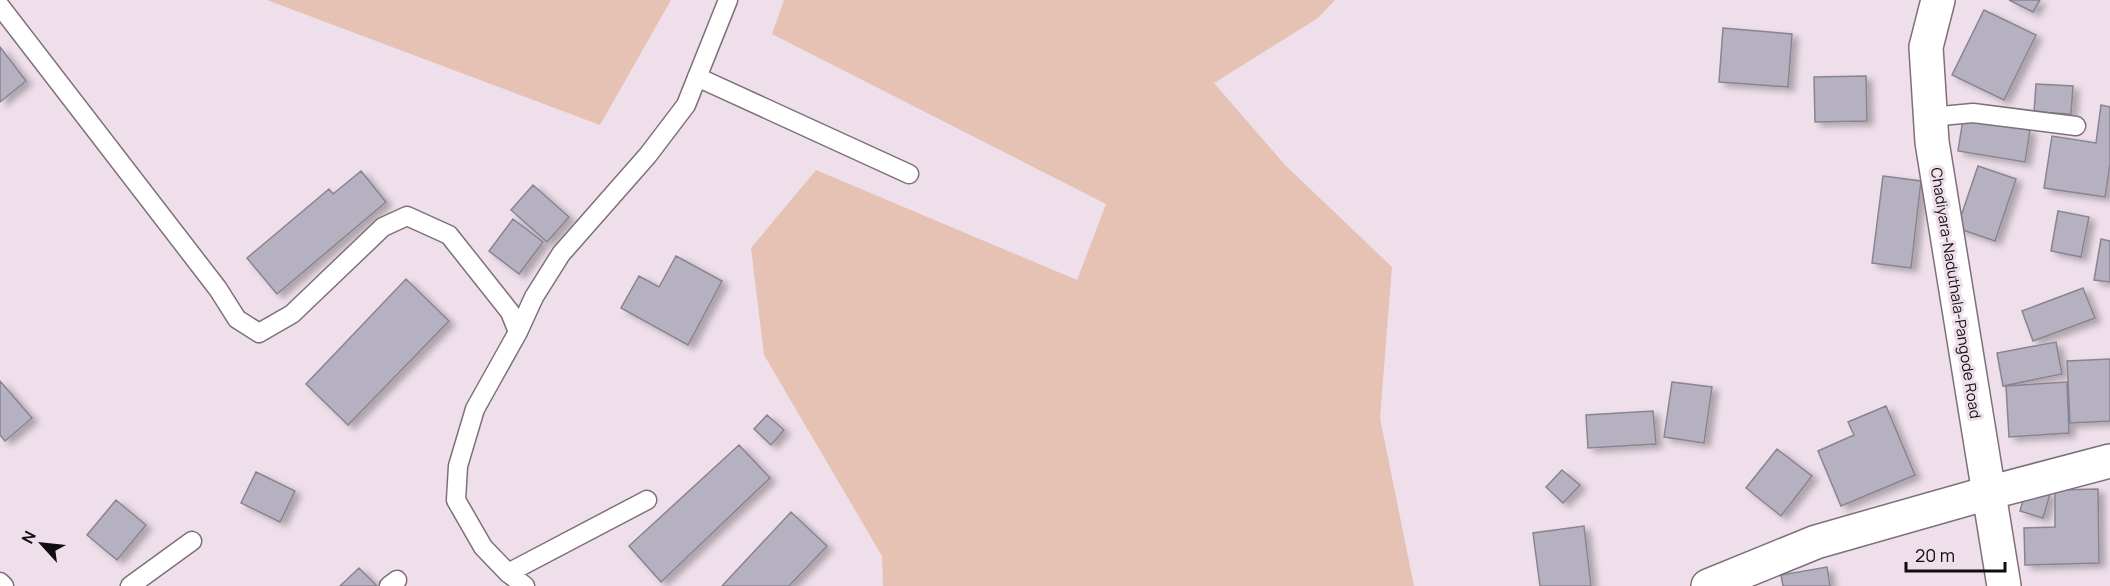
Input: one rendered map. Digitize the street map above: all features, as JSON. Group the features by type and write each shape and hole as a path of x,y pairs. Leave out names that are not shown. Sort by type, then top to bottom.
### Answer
{"street":[{"name":"Chadiyara-Naduthala-Pangode Road","path":"1938,0 1926,47 1932,142 2004,586"},
{"path":"1708,586 1816,542 2110,461"}],"lane":[{"path":"525,586 508,573 483,547 456,500 458,466 474,409 518,332 534,297 561,254 669,129 686,105 728,0"},
{"path":"0,6 203,270 237,319 259,333 292,314 383,227 407,216 449,235 510,312 518,332"},
{"path":"697,77 909,174"},
{"path":"1930,117 1973,113 2076,126"},
{"path":"508,573 647,500"},
{"path":"130,586 192,541"},
{"path":"0,582 4,586"}],"shaded area":[{"path":"267,0 671,0 600,125"},
{"path":"784,0 1335,0 1318,18 1214,83 1285,165 1392,267 1380,418 1414,586 883,586 882,556 764,355 751,248 816,170 1077,280 1106,204 772,34"}],"building":[{"path":"2009,0 2040,0 2033,12"},
{"path":"1984,10 2036,35 2004,100 1952,75"},
{"path":"1723,28 1792,34 1788,87 1719,82"},
{"path":"0,47 26,81 0,102"},
{"path":"1866,76 1867,121 1815,122 1814,77"},
{"path":"2036,84 2073,86 2071,114 2034,112"},
{"path":"2101,105 2110,107 2110,164 2105,197 2044,188 2052,136 2096,143"},
{"path":"1963,119 2030,130 2025,162 1958,151"},
{"path":"1978,166 2016,179 1995,241 1957,228"},
{"path":"361,171 386,202 277,294 247,258 329,189 333,194"},
{"path":"1883,176 1921,181 1911,268 1872,263"},
{"path":"533,185 569,217 547,242 511,210"},
{"path":"2058,211 2089,217 2081,257 2051,251"},
{"path":"513,219 543,242 519,274 489,251"},
{"path":"2101,239 2110,241 2110,282 2094,280"},
{"path":"676,256 722,281 688,345 621,308 639,276 659,287"},
{"path":"406,279 449,321 348,425 306,384"},
{"path":"2083,288 2095,318 2033,341 2022,311"},
{"path":"2056,342 2062,374 2003,386 1997,353"},
{"path":"2110,359 2110,421 2070,423 2067,361"},
{"path":"0,381 32,418 5,441 0,435"},
{"path":"1672,382 1712,387 1704,443 1664,437"},
{"path":"2067,382 2069,433 2009,437 2006,386"},
{"path":"1886,406 1915,475 1841,506 1818,451 1854,435 1848,422"},
{"path":"1653,411 1656,444 1588,448 1586,415"},
{"path":"767,415 784,430 771,445 754,429"},
{"path":"739,445 770,478 661,582 629,546"},
{"path":"1777,449 1812,476 1781,516 1746,488"},
{"path":"1562,470 1580,485 1563,503 1546,487"},
{"path":"256,472 295,491 280,522 241,503"},
{"path":"2027,486 2050,494 2043,518 2020,511"},
{"path":"2098,489 2099,563 2025,565 2024,528 2055,527 2055,490"},
{"path":"116,500 146,525 117,560 87,535"},
{"path":"791,512 827,546 789,586 722,586"},
{"path":"1584,526 1591,586 1540,586 1533,533"},
{"path":"1827,567 1830,586 1783,586 1781,575"},
{"path":"359,568 377,586 340,586"}]}
